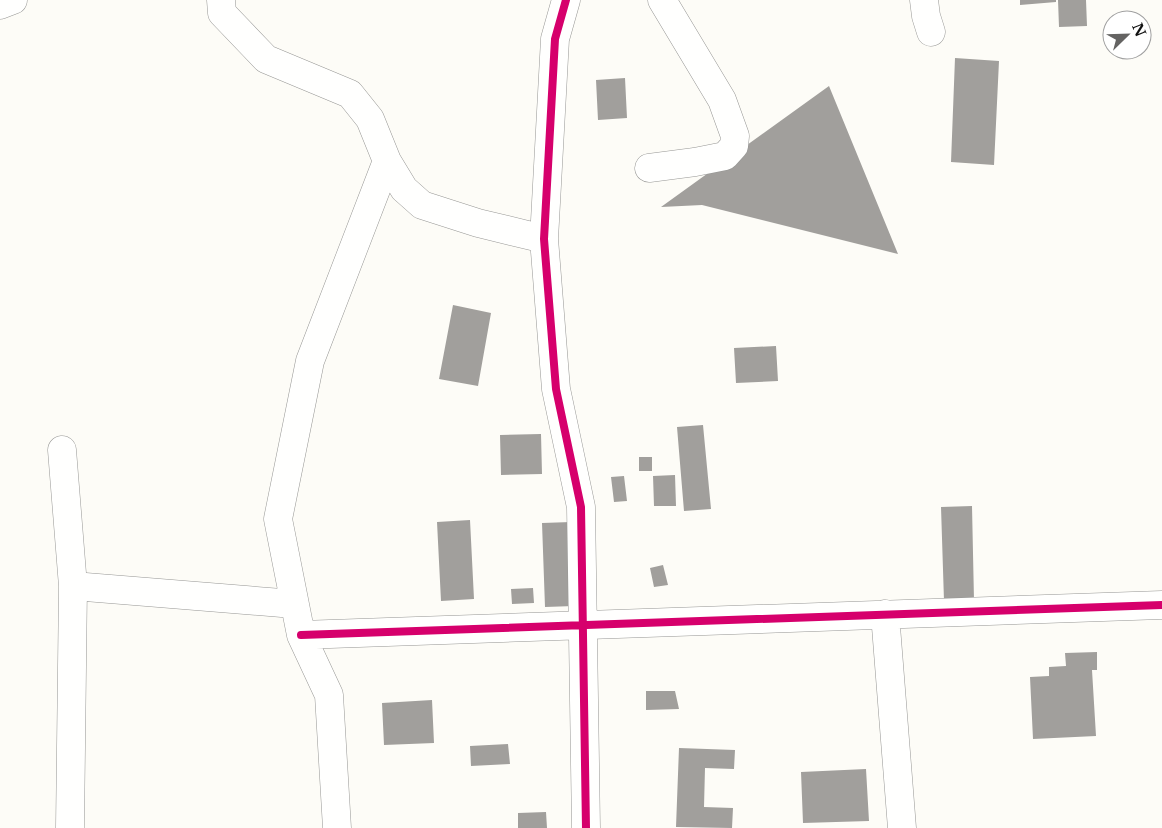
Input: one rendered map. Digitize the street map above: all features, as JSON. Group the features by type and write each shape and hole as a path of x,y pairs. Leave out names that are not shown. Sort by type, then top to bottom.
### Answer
{"street":[{"path":"0,5 13,0"},
{"path":"221,0 222,13 266,59 350,94 370,119 387,161 404,189 422,205 478,223 544,239"},
{"path":"566,0 555,39 544,239 556,388 581,507 586,828"},
{"path":"650,168 725,156 734,146 735,136 722,100 662,0"},
{"path":"924,0 926,16 932,32"},
{"path":"337,828 329,695 301,636 278,519 310,361 387,161"},
{"path":"62,450 74,586 70,828"},
{"path":"74,586 294,604"},
{"path":"301,636 1162,605"},
{"path":"885,614 902,828"}],"building":[{"path":"1020,0 1056,0 1056,2 1020,5"},
{"path":"1058,0 1086,0 1087,26 1059,27"},
{"path":"955,58 999,61 994,165 951,162"},
{"path":"625,78 627,118 598,120 596,80"},
{"path":"829,86 898,254 702,205 661,207"},
{"path":"453,305 491,313 478,386 439,379"},
{"path":"776,346 778,381 736,383 734,348"},
{"path":"703,425 711,509 684,511 677,427"},
{"path":"541,434 542,474 501,475 500,435"},
{"path":"639,457 652,457 652,471 639,471"},
{"path":"675,475 676,506 654,506 653,476"},
{"path":"624,476 627,501 614,502 611,477"},
{"path":"972,506 974,600 944,601 941,507"},
{"path":"470,520 474,599 441,601 437,522"},
{"path":"571,522 574,606 545,607 542,523"},
{"path":"663,565 668,585 654,587 650,568"},
{"path":"533,588 534,603 512,604 511,589"},
{"path":"1097,652 1097,670 1092,670 1096,736 1033,739 1030,677 1049,676 1049,667 1066,666 1065,653"},
{"path":"646,691 675,691 679,709 646,710"},
{"path":"432,700 434,743 384,745 382,703"},
{"path":"508,744 510,764 471,766 470,746"},
{"path":"679,748 735,750 734,769 705,768 704,807 733,808 732,828 676,827"},
{"path":"866,769 869,821 803,823 801,772"},
{"path":"546,812 547,828 518,828 518,813"}],"cycle path":[{"path":"566,0 555,39 544,239 556,389 581,507 586,828"},
{"path":"301,635 1162,605"}]}
